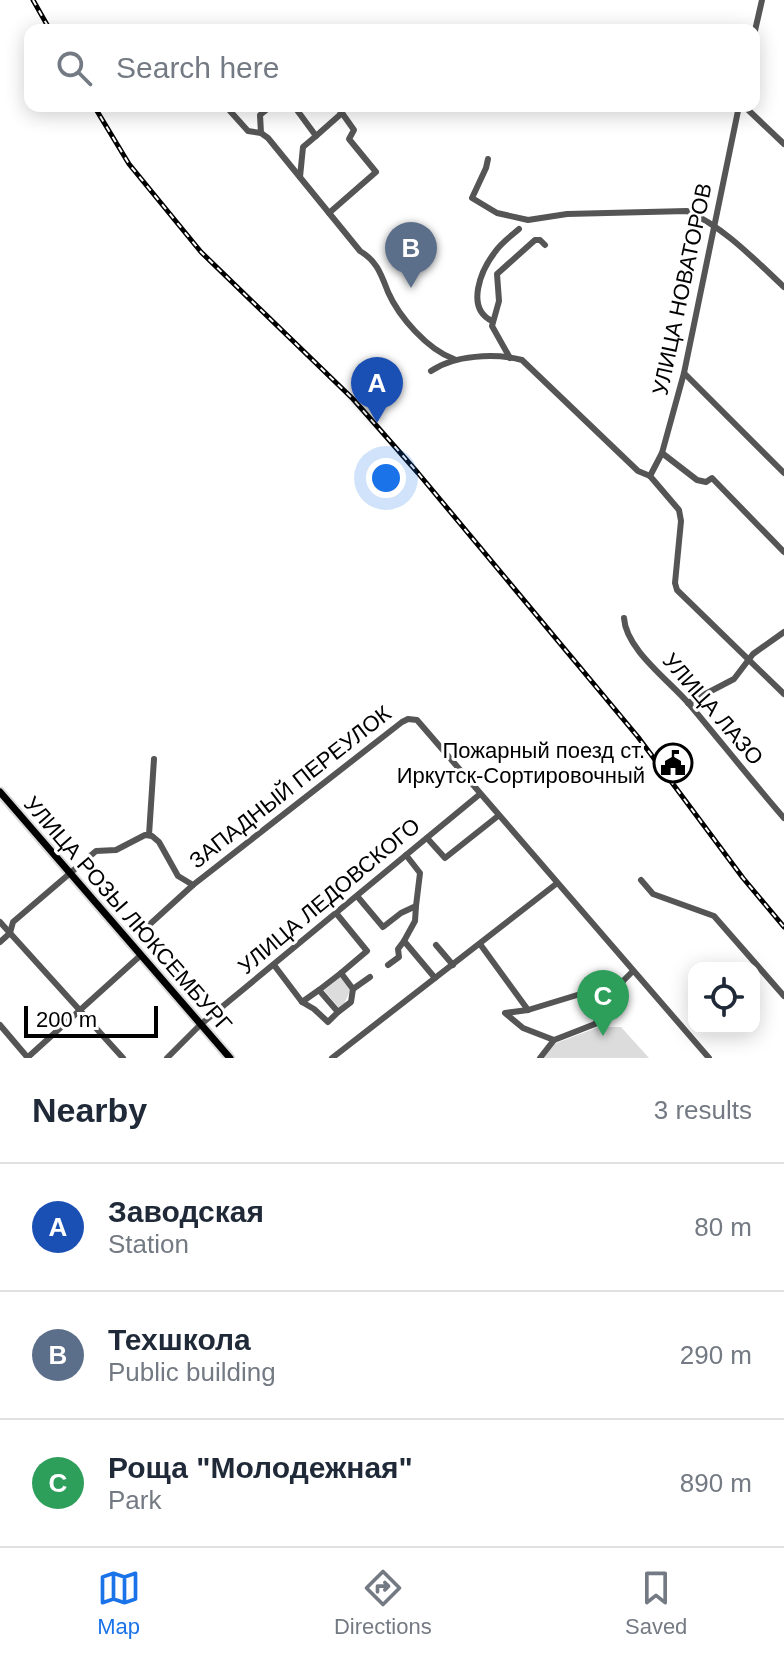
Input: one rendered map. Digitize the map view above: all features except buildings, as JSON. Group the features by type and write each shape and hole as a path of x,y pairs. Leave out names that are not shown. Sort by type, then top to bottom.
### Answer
{"main road":[{"name":"УЛИЦА РОЗЫ ЛЮКСЕМБУРГ","path":"0,792 230,1058"}],"street":[{"path":"757,24 762,0"},
{"path":"231,112 245,128 261,133 360,251 373,261 383,274 393,300 424,342 457,360"},
{"path":"258,112 261,133"},
{"path":"260,115 264,112"},
{"path":"298,112 316,136"},
{"name":"УЛИЦА НОВАТОРОВ","path":"650,476 662,453 684,373 741,112"},
{"path":"749,112 784,144"},
{"path":"300,177 303,147 342,113 354,130 349,139 376,172 329,213"},
{"path":"488,159 472,198 497,213 528,220 567,214 681,210 699,216 743,249 784,287"},
{"path":"510,358 492,321 479,310 480,281 497,249 519,229"},
{"path":"492,321 499,301 496,279 499,271 535,240 545,245"},
{"path":"431,371 439,365 457,360 522,360 638,471 650,476 679,510 677,590 784,694"},
{"path":"684,373 784,473"},
{"path":"662,453 697,480 706,482 712,478 784,552"},
{"name":"УЛИЦА ЛАЗО","path":"624,618 626,632 640,650 784,818"},
{"path":"688,703 734,679 760,648 784,632"},
{"name":"ЗАПАДНЫЙ ПЕРЕУЛОК","path":"149,925 193,885 408,719 417,720 480,794"},
{"path":"149,835 154,759"},
{"path":"480,794 709,1058"},
{"name":"УЛИЦА ЛЕДОВСКОГО","path":"167,1058 200,1025 480,794"},
{"path":"427,838 445,858 498,816"},
{"path":"149,835 159,842 178,876 193,885"},
{"path":"0,942 10,933 13,922 96,851 116,850 149,835"},
{"path":"388,965 399,957 398,949 415,921 420,873 406,855"},
{"path":"641,880 653,894 714,916 784,996"},
{"path":"332,1058 556,884"},
{"path":"357,896 383,927 416,906"},
{"path":"302,1002 367,951 336,913"},
{"path":"0,922 123,1058"},
{"path":"404,941 435,978"},
{"path":"480,944 528,1010"},
{"path":"436,945 453,965"},
{"path":"0,1025 27,1058 141,955"},
{"path":"274,965 302,1002 328,1022 351,1002 353,989 341,973"},
{"path":"540,1058 554,1040 595,1024 633,971"},
{"path":"353,989 370,977"},
{"path":"554,1040 523,1028 505,1013 528,1010 623,981"},
{"path":"319,990 338,1012"}],"shaded area":[{"path":"341,977 351,989 339,1008 324,990"},
{"path":"599,1027 621,1027 649,1058 544,1058 554,1044"}],"railway":[{"path":"33,0 47,24"},
{"path":"98,112 129,164 201,252 353,399 418,473 638,737 743,878 784,927"}],"place":[{"name":"Техшкола","path":"411,288"},
{"name":"Заводская","path":"377,423"},
{"name":"Пожарный поезд ст. Иркутск-Сортировочный","path":"673,763"},
{"name":"Роща \"Молодежная\"","path":"603,1036"}]}
